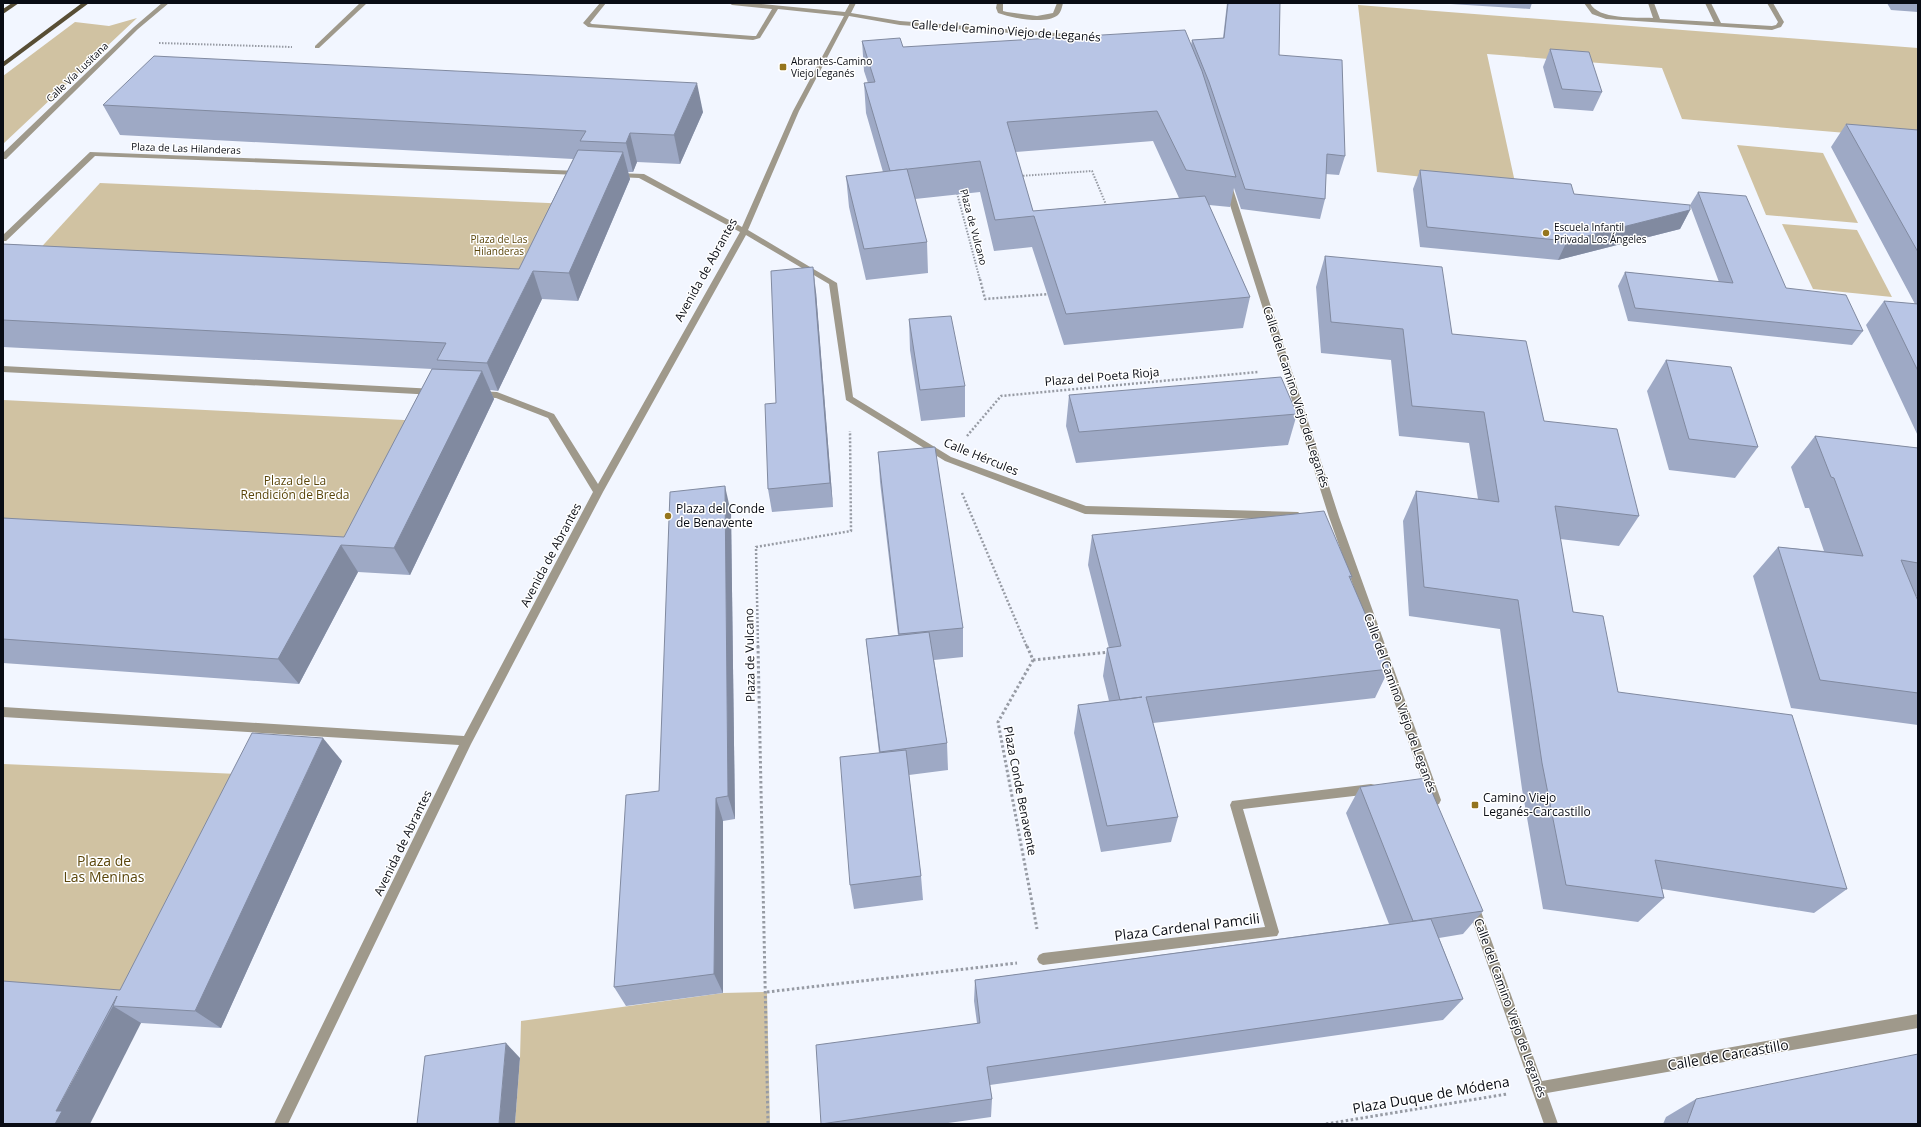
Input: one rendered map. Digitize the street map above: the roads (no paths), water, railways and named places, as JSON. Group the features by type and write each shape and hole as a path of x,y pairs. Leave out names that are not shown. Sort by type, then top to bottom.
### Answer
{"main road":[{"path":"3,12 16,3"},
{"path":"3,65 86,3"}],"street":[{"name":"Calle Vía Lusitana","path":"3,157 121,42 166,3"},
{"path":"317,48 364,3"},
{"path":"603,3 586,24 590,26 753,38 758,37 776,7"},
{"name":"Calle del Camino Viejo de Leganés","path":"732,3 848,14 900,23 1102,38"},
{"name":"Avenida de Abrantes","path":"281,1124 467,741 598,492 744,231 796,111 821,67 853,3"},
{"path":"1000,3 1000,12 1007,16 1046,18 1054,15 1058,11 1060,3"},
{"path":"1587,3 1589,10 1595,14 1772,28 1779,26 1781,22 1770,3"},
{"path":"1651,3 1657,20"},
{"path":"1708,3 1718,24"},
{"name":"Plaza de Las Hilanderas","path":"3,239 92,154 585,173"},
{"path":"609,174 641,176 744,231"},
{"name":"Calle del Camino Viejo de Leganés","path":"1225,176 1286,369 1330,516 1439,813"},
{"name":"Calle Hércules","path":"744,231 833,283 849,398 948,459 1085,510 1311,516"},
{"path":"3,369 441,392"},
{"path":"465,393 497,395 551,416 598,492"},
{"path":"3,712 467,741"},
{"path":"1413,784 1429,783"},
{"name":"Plaza Cardenal Pamcili","path":"1043,960 1273,932 1236,805 1382,788"},
{"name":"Calle del Camino Viejo de Leganés","path":"1469,895 1551,1124"},
{"name":"Calle de Carcastillo","path":"1539,1088 1918,1021"}],"place":[{"name":"Abrantes-Camino Viejo Leganés","path":"783,67"},
{"name":"Escuela Infantil Privada Los Ángeles","path":"1546,233"},
{"name":"Plaza del Conde de Benavente","path":"668,516"},
{"name":"Camino Viejo Leganés-Carcastillo","path":"1475,805"}],"park label":[{"name":"Plaza de La Rendición de Breda","path":"295,488"},
{"name":"Plaza de Las Meninas","path":"104,870"}]}
